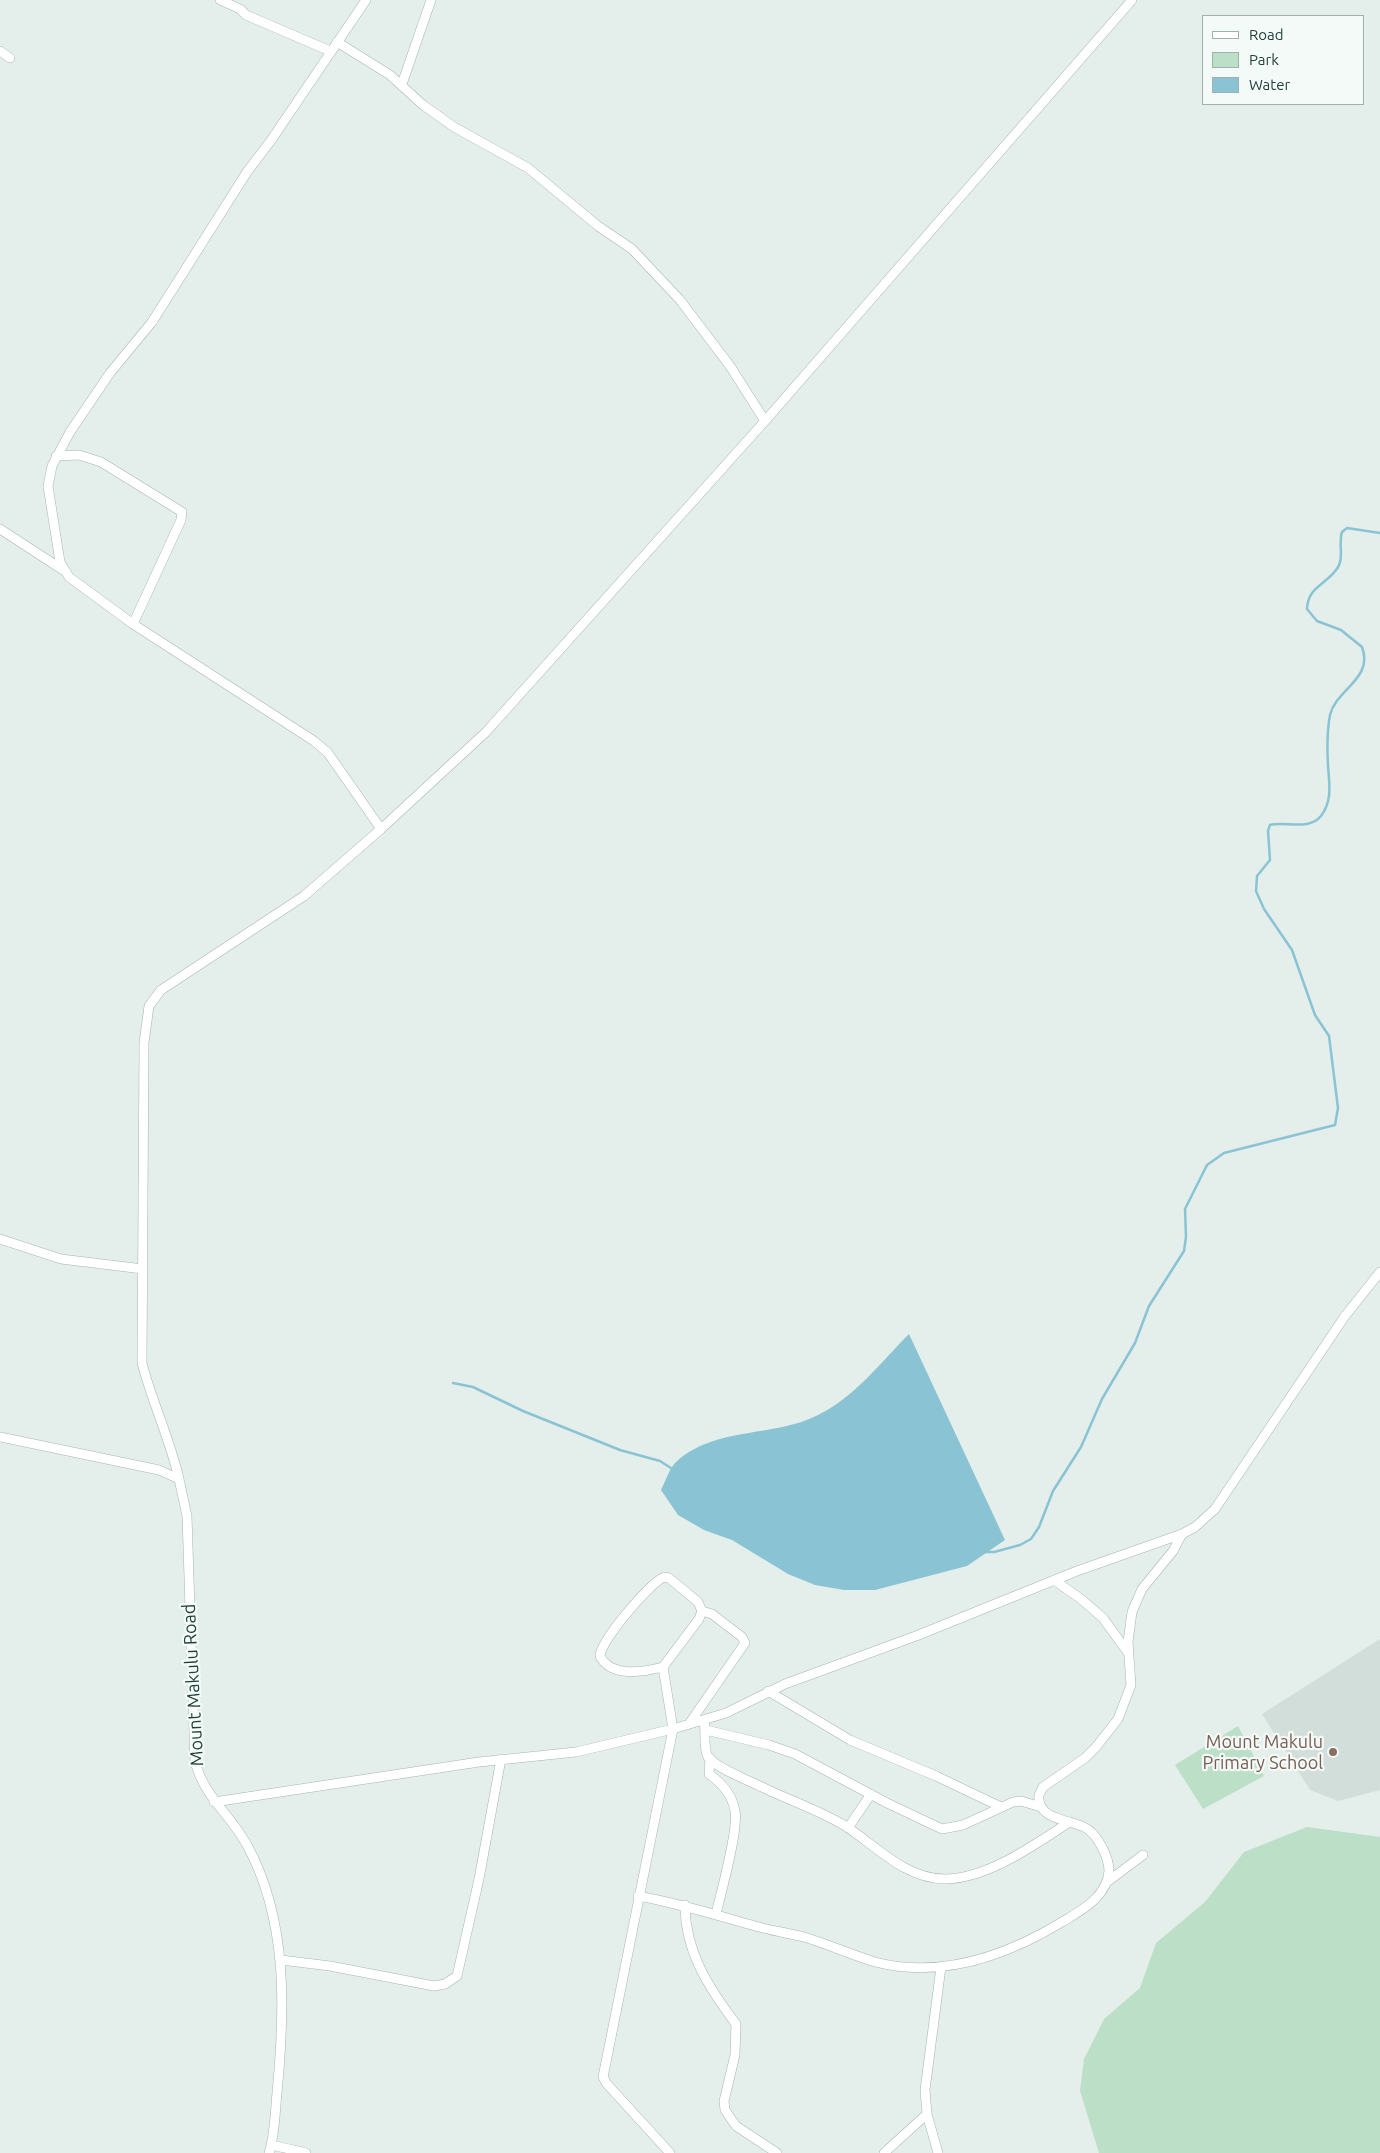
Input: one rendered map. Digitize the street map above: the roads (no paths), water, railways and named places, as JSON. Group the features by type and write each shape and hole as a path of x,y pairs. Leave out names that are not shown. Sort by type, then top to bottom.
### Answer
{"street":[{"path":"220,0 240,9 246,15 261,19 330,52"},
{"path":"63,570 49,498 49,475 56,456 106,378 152,322 247,172 272,139 366,0"},
{"path":"402,84 431,0"},
{"name":"Mount Makulu Road","path":"271,2149 281,2049 281,1960 267,1894 256,1865 246,1843 206,1790 195,1762 187,1516 172,1450 142,1363 144,1043 149,1006 161,990 304,896 382,828 486,732 765,421 1132,0"},
{"path":"337,42 402,84 423,105 454,127 528,168 598,226 632,248 680,300 730,366 765,421"},
{"path":"0,51 10,58"},
{"path":"56,456 79,455 101,462 182,512 181,520 133,624"},
{"path":"0,529 63,570 75,582 133,624 314,741 328,753 382,828"},
{"path":"0,1239 61,1259 143,1269"},
{"path":"214,1802 501,1759 576,1752 673,1729 726,1713 768,1691 916,1636 1054,1580 1182,1534 1195,1527 1215,1509 1345,1316 1380,1272"},
{"path":"0,1437 159,1470 179,1479"},
{"path":"1027,1803 1039,1795 1043,1787 1085,1758 1107,1735 1118,1718 1131,1685 1129,1626 1138,1597 1173,1551 1182,1534"},
{"path":"661,1578 669,1578 698,1602 702,1611 699,1619 663,1667 636,1672 615,1669 604,1662 600,1652 606,1640 661,1578"},
{"path":"1054,1580 1082,1599 1102,1618 1129,1654"},
{"path":"689,1724 745,1643 742,1638 712,1614 702,1611"},
{"path":"663,1667 673,1729 603,2077 606,2084 670,2153"},
{"path":"768,1691 850,1740 936,1776 1001,1807"},
{"path":"704,1720 706,1751 710,1758 734,1774 848,1828 872,1847 913,1872 924,1876 944,1879 966,1876 1011,1858 1063,1824"},
{"path":"706,1730 769,1745 795,1754 870,1794 942,1829 963,1825 1017,1801 1041,1807 1063,1824 1088,1829 1096,1839 1108,1862 1107,1882"},
{"path":"710,1758 709,1774 724,1784 735,1811 734,1830 716,1914"},
{"path":"281,1960 330,1966 434,1986 445,1984 457,1976 479,1879 501,1759"},
{"path":"848,1828 870,1794"},
{"path":"1039,1795 1041,1807"},
{"path":"638,1896 685,1906 806,1938 874,1961 907,1967 941,1968 983,1959 1054,1927 1100,1895 1107,1882 1142,1855"},
{"path":"685,1906 687,1934 694,1957 712,1993 736,2024 737,2029 735,2055 724,2101 725,2110 736,2126 777,2153"},
{"path":"938,2153 927,2114 926,2090 941,1968"},
{"path":"884,2153 927,2114"},
{"path":"271,2149 306,2153"}],"water":[{"path":"909,1334 1005,1540 967,1566 875,1590 844,1590 815,1585 788,1574 732,1540 704,1530 678,1515 661,1490 675,1463 690,1451 707,1443 782,1427 818,1415 831,1408 855,1389"}],"waterway":[{"path":"985,1552 994,1552 1020,1545 1031,1539 1039,1527 1053,1491 1081,1447 1102,1399 1135,1343 1149,1306 1184,1251 1186,1237 1185,1209 1207,1165 1224,1153 1335,1125 1338,1108 1329,1036 1315,1015 1292,950 1264,909 1256,891 1257,876 1270,860 1268,831 1270,825 1310,823 1316,821 1325,810 1329,798 1327,746 1330,715 1339,698 1359,676 1363,667 1362,647 1341,630 1317,621 1307,609 1310,596 1339,566 1342,532 1347,528 1380,533"},
{"path":"453,1383 473,1387 523,1411 620,1450 660,1461 674,1470"}],"place":[{"name":"Mount Makulu Primary School","path":"1333,1752"}]}
